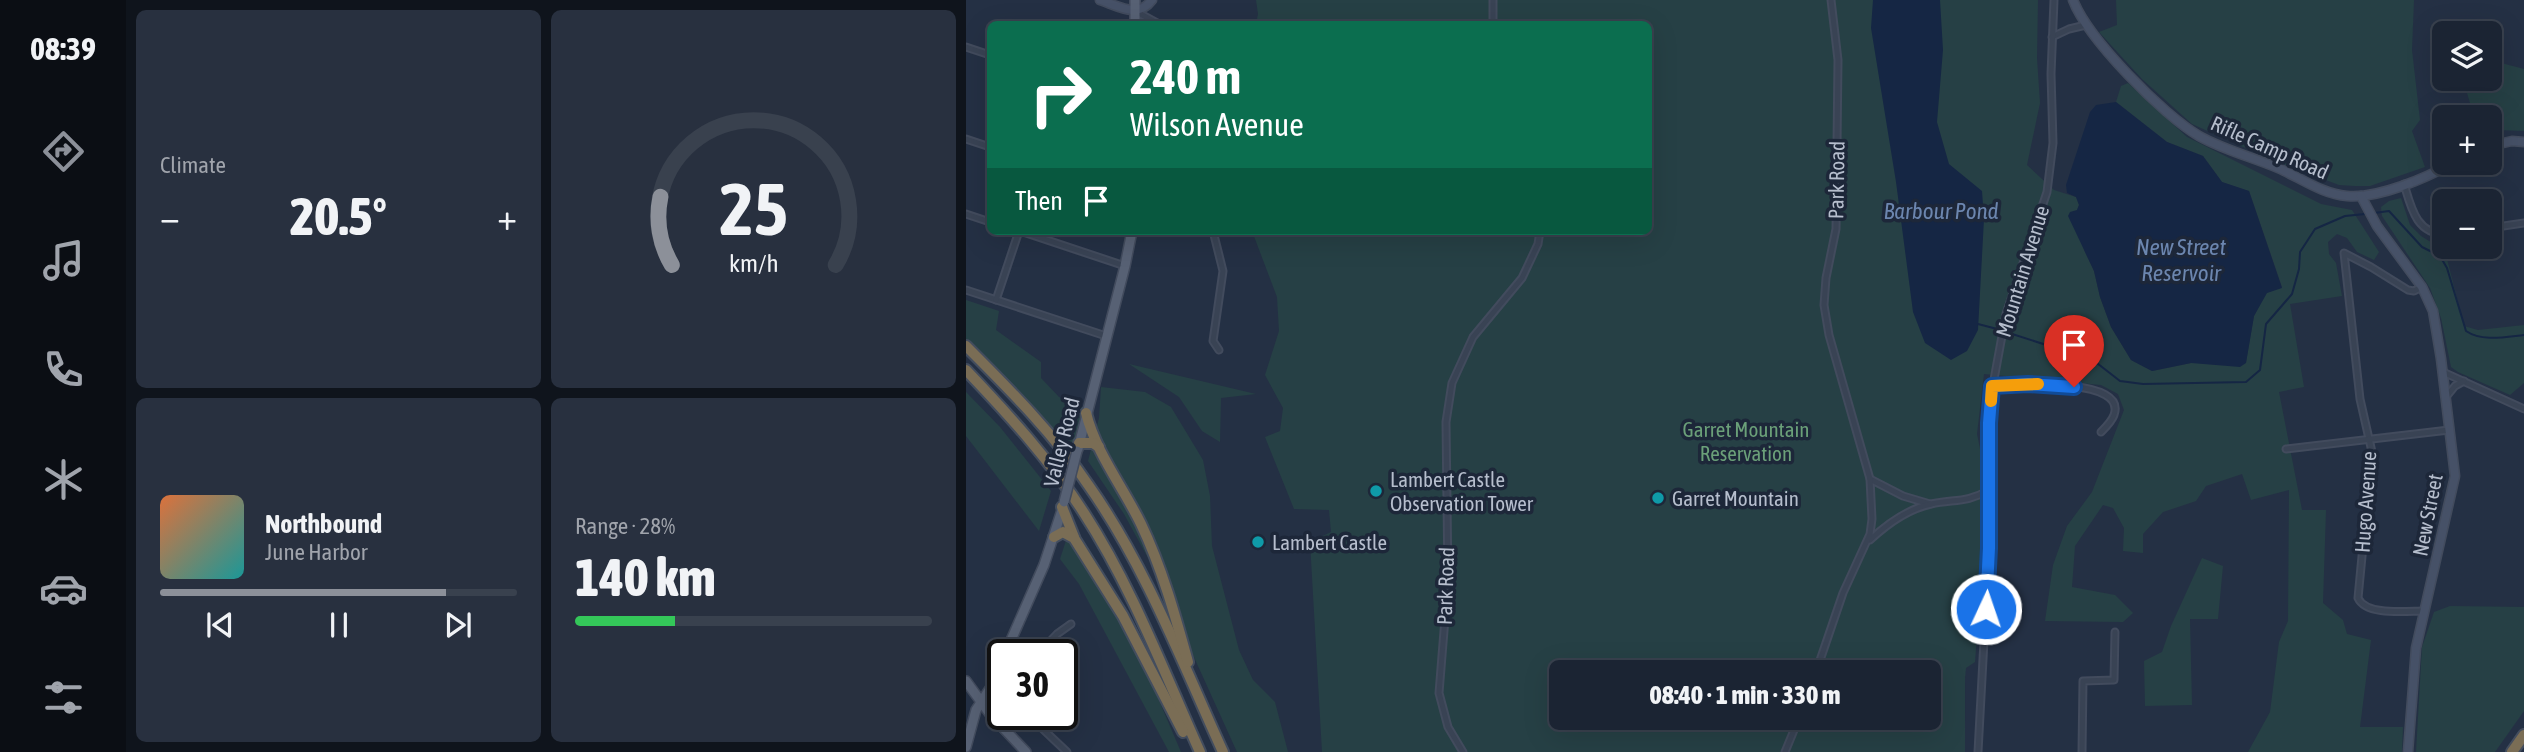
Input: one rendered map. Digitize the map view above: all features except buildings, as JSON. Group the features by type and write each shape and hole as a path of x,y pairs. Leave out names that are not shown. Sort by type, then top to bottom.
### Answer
{"highway":[{"path":"966,346 1036,418 1096,496 1135,562 1223,752"},
{"path":"966,370 1036,447 1086,516 1122,580 1200,752"},
{"path":"1086,413 1099,447 1154,553 1174,610 1195,689"},
{"path":"1079,447 1093,443 1099,447"},
{"path":"1063,505 1066,522 1074,538 1134,636 1182,732 1194,740"},
{"path":"1054,537 1063,532 1074,538"},
{"path":"2512,752 2524,735"}],"main road":[{"path":"1135,0 1135,21"},
{"name":"Valley Road","path":"1012,639 1054,537 1131,235"},
{"path":"966,681 981,703 1026,752"},
{"path":"966,746 974,714 987,693"}],"street":[{"path":"1100,0 1135,11 1153,21"},
{"path":"1135,11 1143,9 1152,0"},
{"path":"1493,0 1493,21"},
{"name":"Park Road","path":"1820,660 1843,593 1870,534 1872,519 1870,479 1829,335 1824,305 1826,278 1836,229 1838,60 1831,0"},
{"name":"Mountain Avenue","path":"1978,752 1989,548 1989,423 1992,386 2006,314 2047,191 2053,143 2051,74 2054,0"},
{"name":"Rifle Camp Road","path":"2073,0 2087,25 2134,79 2192,131 2325,191 2337,195 2361,196"},
{"path":"2052,37 2087,25"},
{"path":"966,47 987,54"},
{"path":"966,139 987,146"},
{"path":"2502,143 2524,142"},
{"path":"2422,287 2377,226 2361,196 2404,184 2432,172"},
{"path":"2404,184 2419,223 2432,233"},
{"path":"966,214 987,221"},
{"path":"2502,226 2524,223"},
{"path":"996,300 1018,235"},
{"path":"1031,235 1125,266"},
{"path":"1214,235 1223,264 1213,341 1219,350"},
{"name":"Park Road","path":"1463,752 1448,727 1442,711 1440,693 1448,580 1446,422 1452,383 1463,358 1480,327 1522,278 1539,235"},
{"name":"Hugo Avenue","path":"2422,287 2414,291 2408,290 2344,253 2360,399 2372,460 2358,598 2364,607 2371,609 2424,611"},
{"name":"New Street","path":"2408,752 2416,648 2454,490 2455,476 2433,311 2422,287"},
{"path":"966,290 1107,336"},
{"path":"2442,372 2524,409"},
{"path":"2446,397 2455,386 2464,381"},
{"path":"1992,386 2042,384 2099,391 2112,399 2115,406 2114,416 2101,432"},
{"path":"2286,449 2449,429"},
{"name":"Park Road","path":"1870,479 1903,496 1930,504"},
{"name":"Park Road","path":"1865,545 1893,521 1930,504 1970,500 1989,490"},
{"path":"1052,639 1071,624"},
{"path":"2082,752 2083,681 2114,680 2115,632"},
{"path":"1044,730 1067,752"},
{"path":"1786,752 1794,730"}],"green space":[{"name":"Garret Mountain Reservation","path":"1256,0 2038,0 2037,58 2040,103 2027,165 2054,190 2076,197 2084,250 2094,271 2111,327 2131,360 2152,371 2191,363 2246,362 2254,316 2266,293 2282,287 2249,191 2222,182 2203,156 2167,142 2116,102 2121,86 2128,83 2187,137 2321,204 2352,210 2379,252 2374,260 2357,252 2347,238 2337,234 2328,242 2329,254 2336,263 2342,296 2290,304 2304,387 2279,392 2302,510 2326,510 2323,603 2343,620 2347,634 2371,640 2360,727 2403,727 2402,752 2248,752 2270,712 2279,642 2288,621 2289,490 2251,500 2242,474 2206,486 2196,501 2163,512 2143,534 2143,553 2123,551 2124,528 2113,508 2103,505 2075,546 2072,587 2115,595 2133,613 2123,622 2045,621 2053,565 2067,526 2092,492 2124,410 2118,394 2101,385 1984,374 1977,434 1985,473 1986,514 1975,662 1966,668 1965,678 1965,752 1322,752 1310,542 1331,532 1329,510 1294,509 1265,437 1280,431 1283,408 1265,375 1279,331 1277,297 1254,235 1652,235 1652,21 1257,21"},
{"path":"2116,0 2414,0 2412,50 2420,120 2412,131 2425,167 2370,186 2339,185 2270,159 2192,124 2142,79 2099,32 2117,25"},
{"path":"2502,63 2524,69 2524,131 2502,130 2502,105 2471,105 2466,91 2502,91"},
{"path":"2401,198 2410,225 2432,243 2432,259 2447,259 2464,326 2478,330 2524,325 2524,383 2510,395 2451,367 2441,318 2430,288 2382,216 2381,207 2389,201"},
{"path":"966,300 999,311 996,330 1041,362 1041,378 1059,397 1086,409 1077,453 1071,453 966,339"},
{"path":"1129,364 1256,394 1221,398 1220,442 1202,431 1179,397"},
{"path":"1101,387 1145,392 1171,407 1203,460 1210,496 1212,546 1239,650 1253,680 1275,702 1288,752 1237,752 1154,569 1124,514 1088,461 1099,418"},
{"path":"966,392 1000,427 1051,491 1039,531 966,436"},
{"path":"1072,522 1126,623 1181,752 1169,752 1079,584 1060,559"},
{"path":"2202,558 2223,566 2218,619 2190,619 2192,705 2145,706 2144,661 2162,652"},
{"path":"2450,606 2524,607 2524,711 2495,752 2416,752 2422,647 2434,612"}],"water":[{"name":"Barbour Pond","path":"1873,0 1940,0 1943,50 1937,122 1949,164 1982,191 1984,219 1978,330 1967,351 1951,360 1925,343 1913,312 1896,182 1871,28"},
{"name":"New Street Reservoir","path":"2116,102 2167,142 2203,156 2222,182 2249,191 2282,288 2267,293 2254,316 2246,363 2240,367 2191,363 2152,371 2131,360 2111,327 2094,271 2068,216 2070,212 2077,210 2079,205 2076,197 2067,193 2066,185 2090,112 2096,105"}],"waterway":[{"path":"2374,213 2389,211 2422,247 2440,256 2447,268 2466,331 2486,338 2524,335"},
{"path":"2006,332 2093,360 2120,381 2143,384 2246,382 2260,370 2266,324 2292,294 2299,269 2300,252 2315,229 2345,216 2365,214"},
{"path":"1978,324 2001,330"}],"slow traffic":[{"path":"1991,401 1992,386 2038,384"}],"place":[{"name":"Lambert Castle Observation Tower","path":"1376,491"},
{"name":"Garret Mountain","path":"1658,498"},
{"name":"Lambert Castle","path":"1258,542"}],"route":[{"path":"1986,609 1992,386 2042,384 2074,387"}]}
